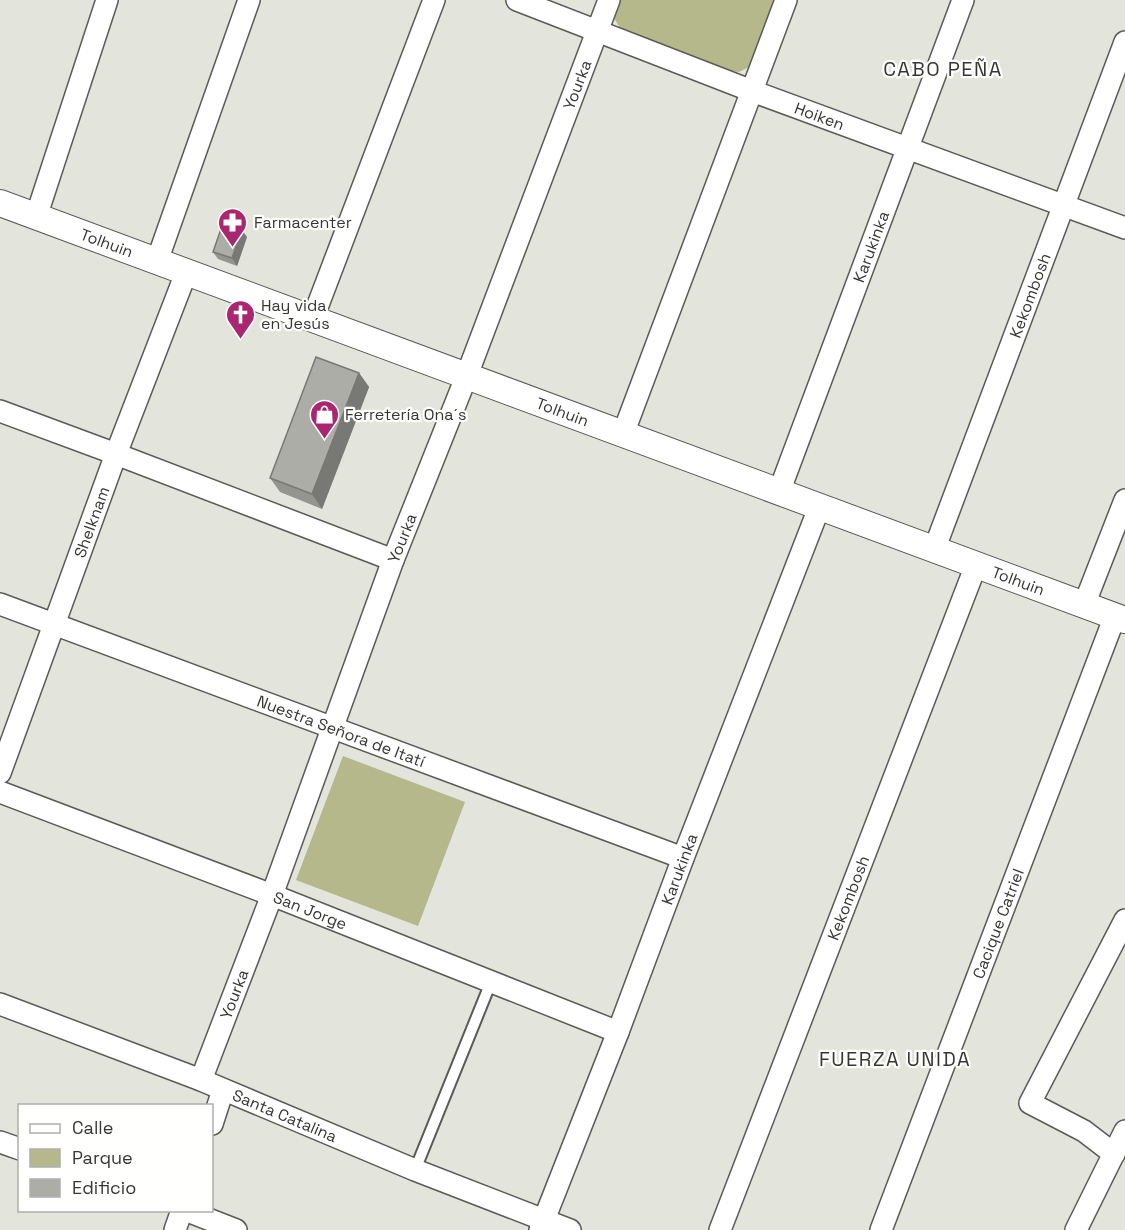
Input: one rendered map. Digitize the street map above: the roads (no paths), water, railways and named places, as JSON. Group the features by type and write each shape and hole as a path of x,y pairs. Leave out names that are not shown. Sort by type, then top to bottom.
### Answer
{"street":[{"path":"36,217 107,0"},
{"path":"157,261 249,0"},
{"path":"313,318 434,0"},
{"name":"Hoiken","path":"517,0 752,91 1125,228"},
{"name":"Yourka","path":"201,1080 272,895 393,560 467,375 609,0"},
{"path":"623,434 786,0"},
{"name":"Karukinka","path":"779,492 963,0"},
{"name":"Kekombosh","path":"934,550 1125,42"},
{"name":"Tolhuin","path":"0,203 1120,618"},
{"name":"Shelknam","path":"0,773 56,625 116,454 186,273"},
{"path":"0,411 393,560"},
{"path":"1084,605 1125,500"},
{"name":"Karukinka","path":"542,1225 819,508"},
{"name":"Kekombosh","path":"720,1230 976,565"},
{"name":"Nuestra Señora de Itatí","path":"0,604 683,858"},
{"name":"Cacique Catriel","path":"881,1230 1120,618"},
{"name":"San Jorge","path":"0,792 272,895 618,1032"},
{"path":"1114,1154 1084,1131 1030,1103 1125,920"},
{"name":"Santa Catalina","path":"0,1004 201,1080 542,1225 570,1230"},
{"path":"213,1121 223,1090"},
{"path":"1076,1230 1125,1131"},
{"path":"0,1142 18,1148"},
{"path":"175,1230 182,1212"},
{"path":"188,1212 236,1230"}],"lane":[{"path":"415,1170 491,982"}],"place":[{"name":"Farmacenter","path":"233,248"},
{"name":"Hay vida en Jesús","path":"240,340"},
{"name":"Ferretería Ona´s","path":"324,440"}],"district":[{"name":"CABO PEÑA","path":"943,69"},
{"name":"FUERZA UNIDA","path":"895,1059"}]}
